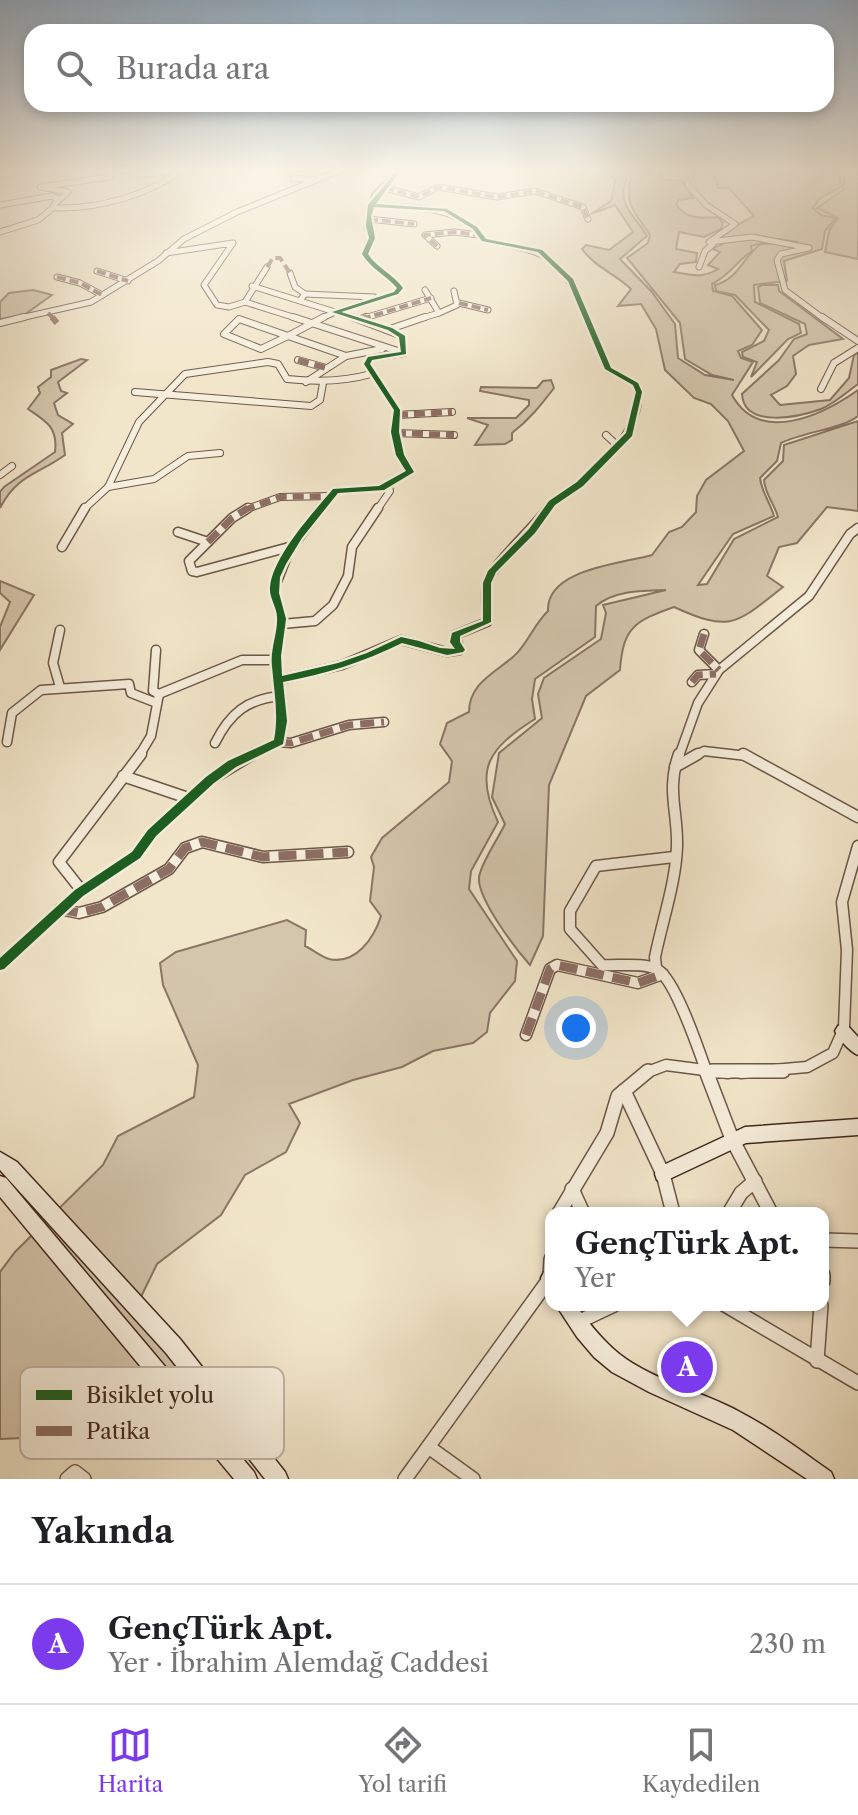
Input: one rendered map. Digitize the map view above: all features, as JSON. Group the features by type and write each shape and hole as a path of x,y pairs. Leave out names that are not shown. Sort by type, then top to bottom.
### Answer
{"street":[{"path":"0,323 62,311 102,295 128,281 185,239"},
{"path":"346,356 289,335 239,319 224,336 261,349 289,335 311,323 335,312 396,293 400,288 367,259 371,239"},
{"path":"429,239 437,246"},
{"path":"279,680 339,669 375,655 401,640 427,644 446,653 460,650 455,635 487,622 487,583 492,571 532,531 552,503 580,484 629,434 639,392 636,384 616,375 603,362 571,280 540,251 494,239"},
{"path":"710,239 713,244"},
{"path":"699,267 705,251 713,244 741,239"},
{"path":"762,239 809,248 781,254 777,260 784,276 785,290 848,337 858,341"},
{"path":"166,253 233,243 204,285 220,306 236,306 245,302 382,349 404,353"},
{"path":"245,302 252,286 267,267"},
{"path":"97,271 128,281"},
{"path":"290,273 295,287 305,294 381,297"},
{"path":"57,277 80,283 102,295"},
{"path":"252,286 390,329 402,336 404,353"},
{"path":"425,290 439,313"},
{"path":"454,291 459,303 488,310"},
{"path":"298,300 305,294"},
{"path":"358,319 431,298"},
{"path":"390,329 459,303"},
{"path":"62,311 71,314"},
{"path":"48,313 57,323"},
{"path":"821,389 830,366 842,354 858,348"},
{"path":"306,382 346,356 382,349"},
{"path":"279,742 283,726 276,660 282,612 274,593 276,576 293,546 336,491 349,487 373,489 389,486 410,472 400,455 395,433 395,405 367,364 370,358 404,353"},
{"path":"298,360 326,368"},
{"path":"62,547 79,514 108,487 139,422 185,374 263,362 278,364 287,379 306,382 323,383 371,374"},
{"path":"135,392 311,406 320,400 323,383"},
{"path":"397,415 438,410 452,412"},
{"path":"395,433 454,435"},
{"path":"606,435 618,446"},
{"path":"108,487 154,479 188,456 220,453"},
{"path":"0,475 12,466"},
{"path":"282,624 313,621 335,601 355,562 352,547 390,491 389,486"},
{"path":"293,546 206,570 192,571 189,561 214,532 255,504 291,493 331,496"},
{"path":"768,1207 732,1139 682,1008 655,957 674,857 676,833 671,801 675,767 698,703 718,672 809,596 850,534 858,528"},
{"path":"178,532 208,542"},
{"path":"60,630 53,663 60,687"},
{"path":"704,634 699,650 718,672"},
{"path":"82,891 60,868 59,862 154,732 156,650"},
{"path":"7,742 12,729 9,721 19,705 41,690 129,684 131,693 157,698 242,660 276,660"},
{"path":"692,682 698,675 718,672"},
{"path":"215,743 234,709 259,698 281,696"},
{"path":"0,965 82,891 136,855 152,833 188,798 232,764 279,742 291,743 349,725 384,722"},
{"path":"675,767 704,751 743,754 858,817"},
{"path":"123,776 188,798"},
{"path":"60,909 79,913 102,907 169,869 185,848 202,842 263,857 348,852"},
{"path":"562,1207 607,1133 614,1107 624,1091 655,1067 731,1073 807,1067 833,1053 843,1031 847,950 842,902 858,846"},
{"path":"660,971 602,965 570,929 570,911 596,866 674,857"},
{"path":"526,1035 550,969 557,965 638,983 660,971"},
{"path":"843,1031 858,1048"},
{"path":"624,1091 663,1174 671,1207"},
{"path":"663,1174 732,1139 858,1127"},
{"path":"0,1160 190,1367"},
{"path":"733,1207 741,1193 755,1181"},
{"path":"0,1184 153,1367"},
{"path":"572,1189 580,1207"},
{"path":"829,1240 858,1241"},
{"path":"405,1479 430,1448 545,1281"},
{"path":"569,1311 595,1346 630,1375 729,1417 824,1479"},
{"path":"576,1323 601,1311"},
{"path":"735,1311 858,1383"},
{"path":"817,1361 821,1311"},
{"path":"430,1448 473,1479"},
{"path":"230,1459 247,1479"},
{"path":"262,1459 278,1479"},
{"path":"67,1479 75,1472 84,1479"}],"shaded area":[{"path":"624,239 643,239 620,259 651,291 675,324 678,358 705,375 734,380 712,375 685,359 680,323 627,258 649,239 678,239 676,249 697,253 696,262 680,264 674,272 706,274 718,269 708,265 720,252 713,249 738,240 765,242 751,246 752,251 712,284 713,291 732,296 762,330 752,345 738,351 741,358 753,362 732,395 744,410 759,419 775,422 811,416 858,390 858,416 781,443 777,461 760,478 774,516 733,534 698,585 707,584 734,539 778,517 764,480 783,461 784,445 858,421 858,511 827,507 797,543 779,547 767,576 783,587 743,616 721,622 674,607 641,622 628,635 620,670 586,696 549,785 543,936 530,965 498,923 480,886 483,864 505,824 492,797 499,753 542,718 538,694 544,678 601,639 606,613 603,605 666,590 629,592 596,606 595,637 535,679 532,699 535,719 506,740 490,762 487,788 498,822 471,871 469,889 517,961 515,981 490,1013 487,1032 473,1043 433,1051 402,1067 353,1080 289,1104 300,1123 286,1152 245,1175 221,1215 157,1264 138,1303 183,1367 20,1367 20,1438 0,1439 0,1272 15,1252 103,1165 118,1136 194,1097 198,1065 163,985 160,963 176,952 287,920 306,930 305,946 326,958 348,958 362,948 374,933 381,916 370,901 374,867 371,857 382,838 449,782 452,761 440,744 447,723 469,712 473,693 478,686 519,651 548,611 551,597 559,586 587,571 652,555 669,532 682,527 696,512 697,496 706,480 744,451 728,421 711,404 694,398 665,370 656,329 641,304 618,306 631,289 582,249 586,245 609,250"},
{"path":"778,239 824,239 822,249 784,261 787,281 754,285 755,302 799,324 801,333 788,339 751,377 757,362 743,357 742,352 764,341 769,330 735,295 716,291 715,285 736,272 761,244 798,242"},
{"path":"827,239 858,239 858,259 825,252"},
{"path":"778,285 779,291 843,339 809,345 793,356 796,374 787,386 771,395 780,405 830,400 849,378 854,355 858,353 858,384 826,407 800,415 762,416 745,405 742,394 779,360 794,339 807,334 805,324 760,303 758,287"},
{"path":"33,290 52,295 24,315 0,319 0,302 9,293"},
{"path":"81,359 87,360 58,382 61,391 67,393 54,403 58,415 73,424 62,433 65,455 21,482 0,508 0,492 4,487 55,452 53,431 28,409 40,393 38,387 51,377 51,370"},
{"path":"551,380 554,388 512,433 512,440 505,444 475,445 488,425 467,418 516,418 529,405 529,400 480,391 481,387 537,388 543,381"},
{"path":"0,581 34,595 0,650 0,627 10,602 0,593"}],"marked path":[{"path":"429,239 437,246"},
{"path":"267,267 273,258 280,258 290,273"},
{"path":"97,271 128,281"},
{"path":"57,277 80,283 102,295"},
{"path":"362,319 431,298"},
{"path":"459,303 488,310"},
{"path":"48,313 57,323"},
{"path":"298,360 326,368"},
{"path":"397,415 438,410 452,412"},
{"path":"395,433 454,435"},
{"path":"208,542 232,518 263,502 298,494 331,496"},
{"path":"704,634 699,650 719,670"},
{"path":"692,682 698,675 716,674"},
{"path":"279,742 291,743 349,725 384,722"},
{"path":"60,909 79,913 102,907 169,869 185,848 202,842 263,857 348,852"},
{"path":"526,1035 550,969 557,965 638,983 663,974"}],"cycle path":[{"path":"0,965 79,893 136,855 152,833 210,780 232,764 279,742 282,711 276,656 282,619 274,589 282,564 336,491 381,488 410,472 400,455 395,432 397,410 367,364 370,358 404,353 402,336 390,329 335,312 396,293 400,288 365,254 372,239"},
{"path":"279,680 342,665 401,640 439,651 460,650 455,635 487,622 487,583 492,571 532,531 552,503 580,484 629,434 639,392 636,384 608,369 571,280 540,251 483,239"}],"place":[{"name":"GençTürk Apt.","path":"687,1367"}]}
